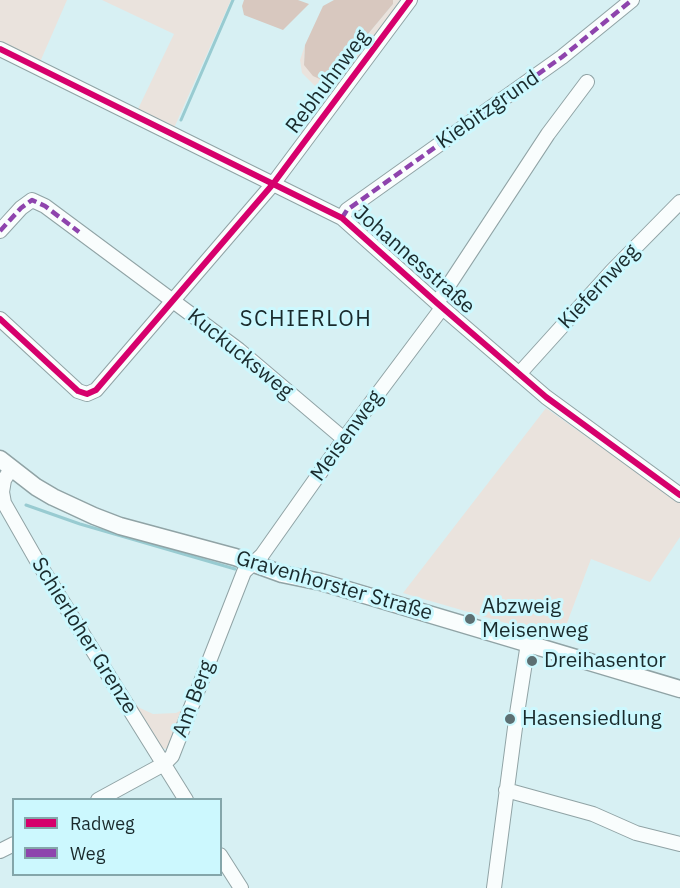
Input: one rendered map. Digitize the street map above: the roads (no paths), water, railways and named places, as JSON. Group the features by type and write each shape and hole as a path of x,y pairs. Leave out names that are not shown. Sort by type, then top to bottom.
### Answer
{"main road":[{"name":"Gravenhorster Straße","path":"5,464 36,487 94,516 120,526 235,557 680,689"}],"street":[{"name":"Rebhuhnweg","path":"273,184 410,0"},
{"name":"Kiebitzgrund","path":"342,218 347,210 562,57 632,0"},
{"name":"Johannesstraße","path":"0,48 342,218 439,306 519,374 606,442 680,495"},
{"name":"Meisenweg","path":"253,564 262,555 439,306 548,134 587,82"},
{"name":"Kuckucksweg","path":"273,184 172,302 239,350 344,439"},
{"path":"0,231 21,208 32,200 45,206 172,302 96,390 87,394 78,391 0,319"},
{"name":"Kiefernweg","path":"519,374 612,271 680,202"},
{"name":"Schierloher Grenze","path":"5,464 2,492 4,503 36,559 185,798"},
{"name":"Am Berg","path":"164,764 172,756 244,572 253,564"},
{"path":"494,888 528,643"},
{"path":"102,798 164,764"},
{"path":"506,790 593,814 636,834 680,844"},
{"path":"222,858 241,888"}],"waterway":[{"path":"181,120 233,0"},
{"path":"26,505 80,524 235,569"}],"place":[{"name":"Abzweig Meisenweg","path":"470,619"},
{"name":"Dreihasentor","path":"532,661"},
{"name":"Hasensiedlung","path":"510,719"}],"district":[{"name":"SCHIERLOH","path":"306,320"}]}
